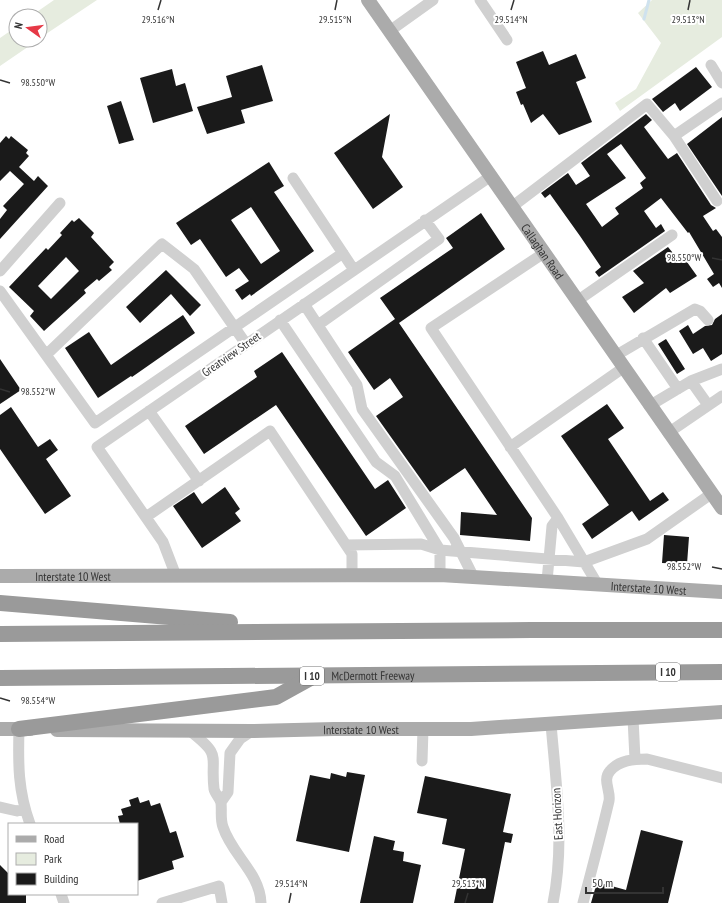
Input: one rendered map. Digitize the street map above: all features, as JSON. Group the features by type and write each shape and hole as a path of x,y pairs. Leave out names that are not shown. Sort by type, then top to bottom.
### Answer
{"highway":[{"path":"0,603 338,631"},
{"path":"0,634 722,630"},
{"name":"McDermott Freeway","path":"0,678 722,672"},
{"path":"19,729 276,697 315,676"}],"main road":[{"name":"Callaghan Road","path":"368,0 513,206 623,368 718,503"},
{"name":"Interstate 10 West","path":"0,576 440,575 719,593"},
{"path":"716,712 722,705"},
{"name":"Interstate 10 West","path":"0,729 252,732 471,729 716,712"}],"street":[{"path":"390,30 433,0"},
{"path":"480,0 507,40"},
{"path":"711,65 722,83"},
{"path":"674,136 722,103"},
{"path":"513,206 647,104 674,136 717,201"},
{"name":"Greatview Street","path":"176,576 163,542 97,446 491,176"},
{"path":"292,178 354,270"},
{"path":"0,271 60,203"},
{"path":"318,324 439,239 426,220"},
{"path":"577,301 672,235"},
{"path":"46,355 162,244 194,269 246,344"},
{"path":"0,291 95,423 343,253"},
{"path":"544,253 431,328 558,518 598,585"},
{"path":"304,304 357,384 362,409 454,538 473,576"},
{"path":"615,356 643,338 695,309 700,310 708,320"},
{"path":"280,320 376,462 395,476 440,550 440,575"},
{"path":"643,338 678,389"},
{"path":"510,447 623,368"},
{"path":"650,406 691,381 722,369"},
{"path":"691,381 708,405"},
{"path":"668,433 708,405 721,400"},
{"path":"149,411 199,481"},
{"path":"146,517 270,431 352,554 352,575"},
{"path":"346,545 421,544 440,550 584,562 647,539 718,503"},
{"path":"547,581 552,526 558,518"},
{"path":"633,718 635,759"},
{"name":"East Horizon","path":"551,724 559,845 557,885 553,903"},
{"path":"19,729 18,771 25,809 30,823"},
{"path":"422,761 423,729"},
{"path":"190,731 204,742 214,755 214,790 221,802 222,827 229,841 256,880 261,893 261,903"},
{"path":"221,802 228,792 230,753 240,739 252,732"},
{"path":"583,903 610,798 606,778 610,771 621,763 635,759 647,760 722,778"},
{"path":"0,807 17,811 25,809"},
{"path":"163,903 193,899 219,886 222,903"}],"green space":[{"path":"54,0 97,0 48,33 48,8 42,8"},
{"path":"652,0 722,0 722,37 620,111 615,103 636,89 661,43 638,13"},
{"path":"8,32 8,48 26,48 0,66 0,38"}],"building":[{"path":"543,51 549,65 576,54 586,78 576,82 592,122 559,135 543,114 531,123 516,92 526,88 516,62"},
{"path":"262,65 273,101 241,110 245,123 207,134 197,107 232,97 226,76"},
{"path":"696,67 712,87 680,111 675,103 663,112 652,99"},
{"path":"172,69 176,86 185,83 193,111 153,123 140,78"},
{"path":"121,101 134,140 119,144 107,106"},
{"path":"390,114 382,157 403,187 373,209 334,153"},
{"path":"646,114 652,120 644,127 668,159 677,153 711,205 716,208 703,216 713,231 716,229 722,237 722,288 719,283 713,287 707,279 714,274 689,232 688,233 661,198 644,211 656,228 661,224 665,231 599,277 595,272 601,267 580,236 550,194 545,198 541,193 568,173 576,185 590,176 581,163","holes":["621,144 646,178 640,183 643,188 615,208 619,214 602,227 586,204 626,178 607,154"]},
{"path":"722,117 722,196 687,144"},
{"path":"6,136 9,139 11,136 28,150 26,153 29,156 19,167 34,181 38,176 48,186 0,239 0,219 7,210 3,206 24,184 10,171 0,181 0,143"},
{"path":"269,162 284,186 274,192 314,251 251,296 250,294 242,300 235,290 249,281 239,268 226,277 200,239 191,245 176,223","holes":["251,207 280,251 261,264 231,220"]},
{"path":"481,213 505,249 399,323 532,518 530,541 460,535 461,512 497,515 465,468 430,492 376,416 403,397 390,378 374,390 348,352 395,319 380,298 453,248 446,238"},
{"path":"79,218 94,233 91,237 114,262 109,267 112,270 99,281 97,279 84,290 86,293 44,331 30,316 34,311 9,287 46,248 48,250 62,235 60,233 72,220 74,222","holes":["66,257 79,271 51,299 38,286"]},
{"path":"668,247 677,258 682,255 697,276 670,293 666,288 634,313 622,297 644,283 633,271"},
{"path":"166,270 201,305 190,316 171,294 140,323 126,307"},
{"path":"722,314 722,354 711,361 703,348 693,354 679,331 688,325 693,334 705,326 712,325 715,319"},
{"path":"183,315 195,333 132,377 131,376 98,398 65,348 89,332 111,365"},
{"path":"666,339 685,369 677,374 658,344"},
{"path":"282,352 375,489 388,480 406,508 366,536 276,405 204,454 185,426 257,377 254,371"},
{"path":"0,359 21,390 0,404"},
{"path":"607,404 624,428 608,439 650,501 663,492 669,500 639,521 632,511 592,539 582,524 609,505 561,436"},
{"path":"11,407 38,447 50,439 58,450 46,459 71,496 45,514 0,449 0,415"},
{"path":"225,487 240,509 235,513 241,521 202,548 173,506 194,492 202,504"},
{"path":"664,535 689,537 687,564 662,563"},
{"path":"347,772 365,775 349,852 296,841 310,775 330,779 331,773 346,777"},
{"path":"425,776 511,794 503,832 513,834 511,843 505,842 493,903 454,903 465,849 442,844 447,819 417,813"},
{"path":"138,797 140,803 149,800 151,806 160,803 170,833 176,831 184,857 172,861 174,869 138,881 138,823 120,823 118,816 123,815 121,809 131,806 129,800"},
{"path":"641,830 683,841 668,903 591,903 597,882 626,890"},
{"path":"374,836 395,841 393,850 404,852 403,861 421,865 413,903 360,903"},
{"path":"0,865 8,873 8,895 26,895 26,903 0,903"}],"waterway":[{"path":"644,19 649,0"}]}
